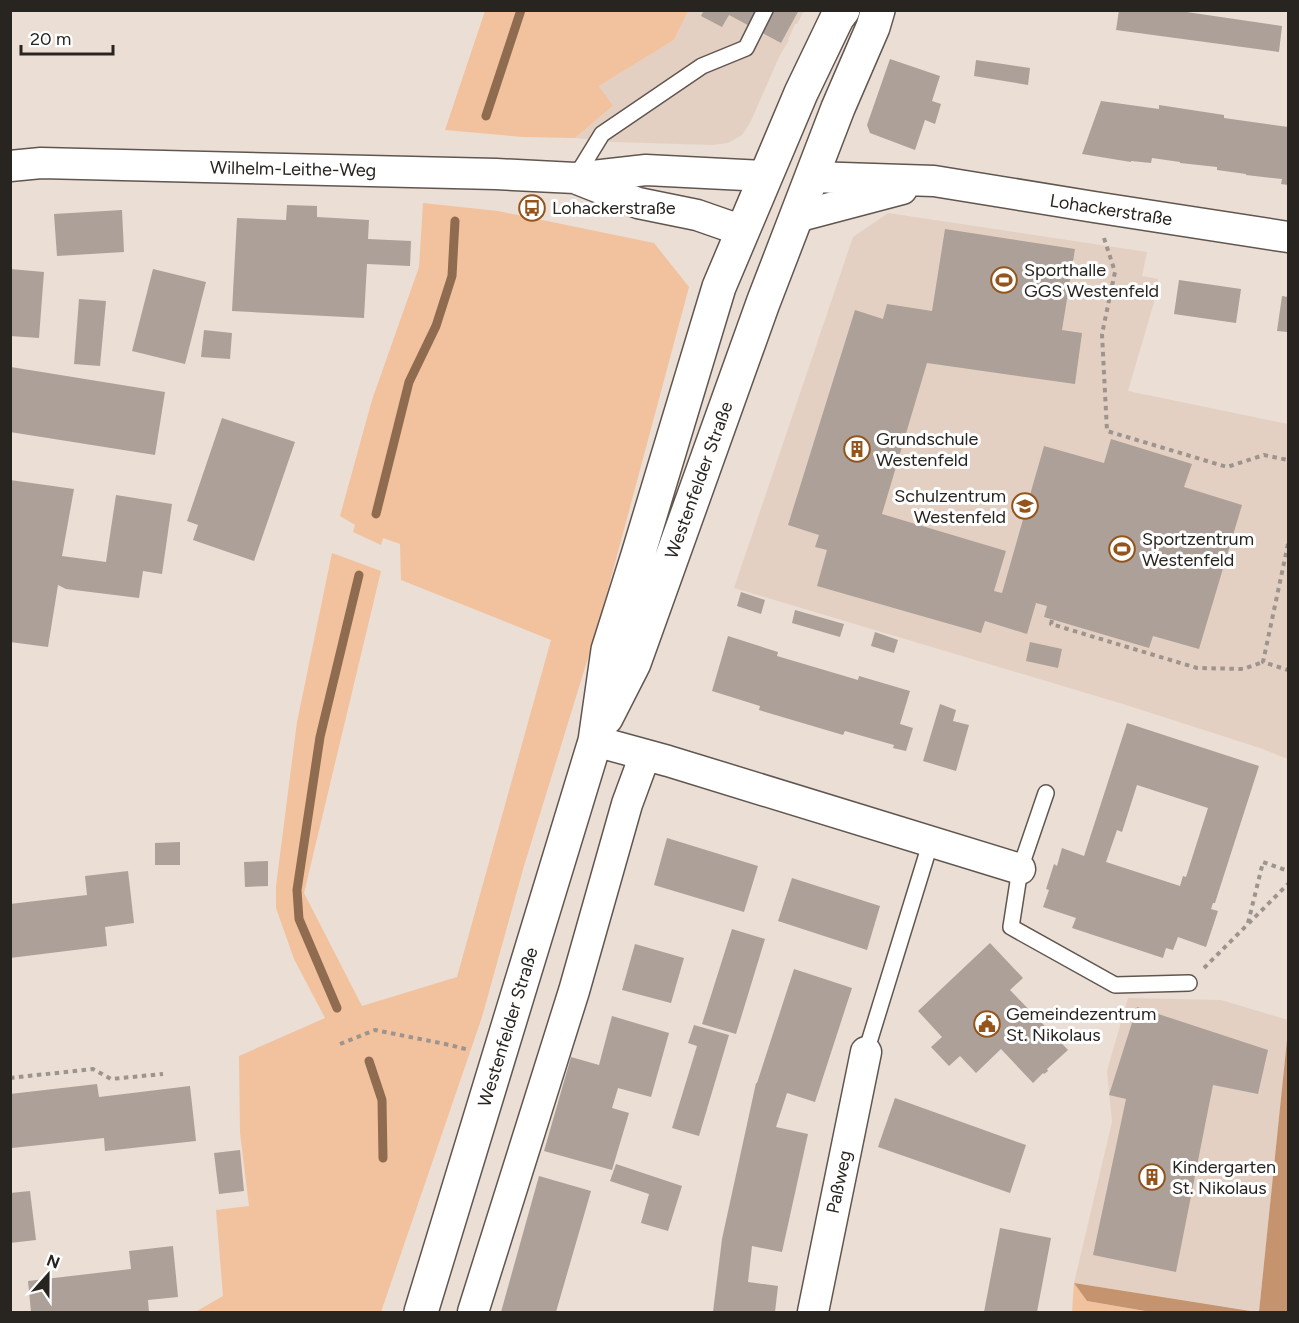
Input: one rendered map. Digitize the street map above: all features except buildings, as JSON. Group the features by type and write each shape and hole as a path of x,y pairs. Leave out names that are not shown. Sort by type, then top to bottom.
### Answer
{"street":[{"name":"Westenfelder Straße","path":"421,1312 594,741 608,650 719,287 801,93 843,10"},
{"name":"Westenfelder Straße","path":"594,741 634,663 762,303 878,10"},
{"name":"Wilhelm-Leithe-Weg","path":"10,166 53,163 575,178 646,170 765,176"},
{"path":"765,176 812,177"},
{"name":"Lohackerstraße","path":"812,177 934,180 1288,237"},
{"name":"Wilhelm-Leithe-Weg","path":"575,178 638,203 697,215 742,231"},
{"name":"Lohackerstraße","path":"796,217 934,180"},
{"path":"742,231 796,217"},
{"path":"594,741 1020,869"},
{"path":"473,1312 574,991 627,804 645,755"},
{"name":"Paßweg","path":"813,1312 866,1052"}],"lane":[{"path":"575,178 603,134 702,66 746,48 765,10"},
{"path":"1046,793 1020,869 1011,927 1115,985 1189,982"},
{"path":"866,1052 931,841"}],"path":[{"path":"1094,207 1115,272 1102,334 1107,431 1227,467 1264,454 1288,460"},
{"path":"1263,662 1288,544"},
{"path":"1052,620 1051,624 1197,668 1243,669 1263,662 1288,670"},
{"path":"1248,924 1263,862 1288,871"},
{"path":"1189,982 1288,884"},
{"path":"340,1044 375,1030 450,1045 499,1059"},
{"path":"10,1078 93,1069 111,1079 163,1074"}],"shaded area":[{"path":"485,10 688,11 674,40 599,86 613,106 575,138 523,137 445,130"},
{"path":"688,11 804,11 795,24 750,123 742,135 728,143 713,145 613,142 575,138 612,107 599,86 674,40"},
{"path":"423,203 498,211 654,243 689,287 600,619 524,866 482,1017 381,1312 195,1312 223,1296 216,1210 249,1206 240,1133 239,1056 325,1018 294,959 276,908 276,886 297,722 332,553 381,571 304,893 362,1006 457,977 551,640 401,580 400,544 383,538 381,545 353,532 355,525 340,516 372,400 419,267"},
{"name":"Schulzentrum Westenfeld","path":"888,213 1147,252 1142,276 1158,279 1155,299 1128,391 1288,424 1288,759 1123,704 734,588 853,237"},
{"path":"1128,998 1221,1000 1288,1020 1259,1312 1074,1283 1112,1122 1107,1071"},
{"path":"1288,1030 1288,1312 1259,1312"},
{"path":"1074,1283 1087,1301 1151,1312 1072,1312"},
{"path":"1074,1283 1257,1312 1151,1312 1087,1301"}],"waterway":[{"path":"486,116 521,10"},
{"path":"376,514 409,382 436,326 452,276 455,221"},
{"path":"337,1008 299,919 297,890 320,737 359,575"},
{"path":"369,1061 382,1100 383,1158"}],"place":[{"name":"Lohackerstraße","path":"532,208"},
{"name":"Sporthalle GGS Westenfeld","path":"1004,280"},
{"name":"Grundschule Westenfeld","path":"857,449"},
{"name":"Schulzentrum Westenfeld","path":"1025,506"},
{"name":"Sportzentrum Westenfeld","path":"1122,549"},
{"name":"Gemeindezentrum St. Nikolaus","path":"987,1024"},
{"name":"Kindergarten St. Nikolaus","path":"1152,1177"}]}
